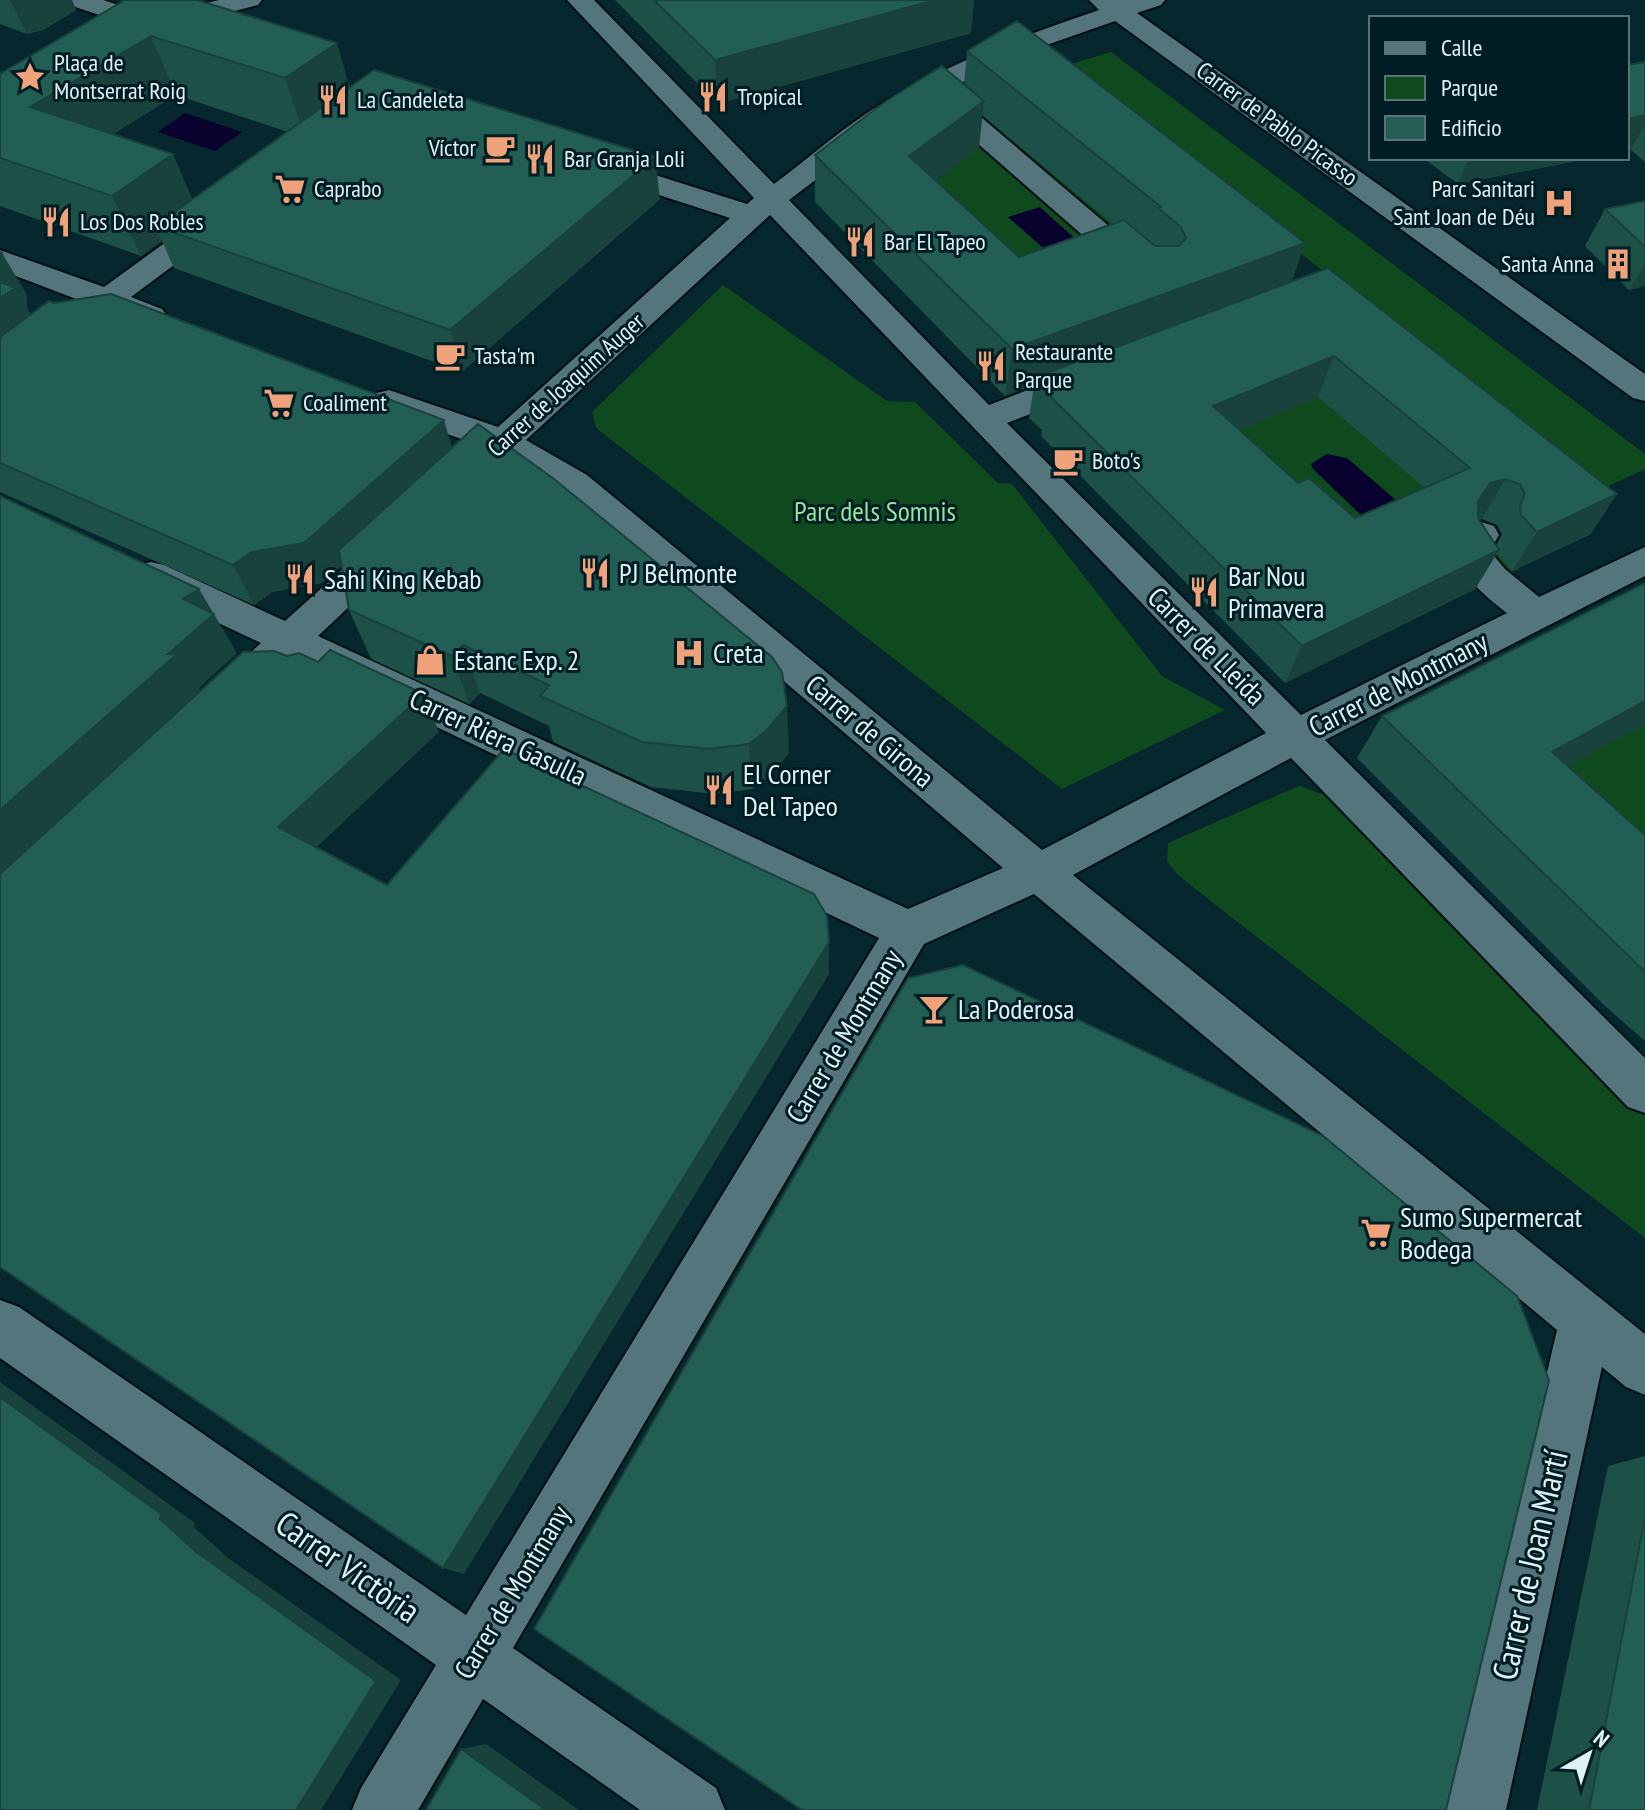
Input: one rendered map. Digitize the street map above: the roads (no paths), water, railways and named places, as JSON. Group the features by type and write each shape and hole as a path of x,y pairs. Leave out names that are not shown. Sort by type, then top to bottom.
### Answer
{"street":[{"path":"78,0 205,41"},
{"path":"127,40 152,24 249,0"},
{"name":"Carrer de Lleida","path":"580,0 761,207 983,419 1645,1091"},
{"name":"Carrer de Joaquim Auger","path":"459,483 761,207 855,135 929,87 1012,48 1110,5 1152,0"},
{"name":"Carrer de Pablo Picasso","path":"1110,5 1645,390"},
{"path":"929,87 1156,283"},
{"path":"574,159 761,207"},
{"path":"0,378 234,207"},
{"path":"0,259 182,327"},
{"path":"983,419 1116,369"},
{"name":"Carrer de Girona","path":"358,390 504,442 575,484 1039,872 1645,1368"},
{"path":"203,720 417,521"},
{"path":"1481,535 1474,542 1472,550 1481,568 1535,614"},
{"name":"Carrer de Montmany","path":"383,1810 908,930 1039,872 1296,736 1645,560"},
{"name":"Carrer Riera Gasulla","path":"126,564 908,930"},
{"name":"Carrer de Joan Martí","path":"1475,1810 1586,1320"},
{"name":"Carrer Victòria","path":"0,1326 694,1810"}],"place":[{"name":"Plaça de Montserrat Roig","path":"30,77"},
{"name":"Tropical","path":"713,97"},
{"name":"La Candeleta","path":"333,100"},
{"name":"Víctor","path":"500,148"},
{"name":"Bar Granja Loli","path":"540,159"},
{"name":"Caprabo","path":"290,189"},
{"name":"Parc Sanitari Sant Joan de Déu","path":"1559,203"},
{"name":"Los Dos Robles","path":"56,222"},
{"name":"Bar El Tapeo","path":"860,242"},
{"name":"Santa Anna","path":"1618,264"},
{"name":"Tasta'm","path":"450,356"},
{"name":"Restaurante Parque","path":"991,366"},
{"name":"Coaliment","path":"279,403"},
{"name":"Boto's","path":"1068,461"},
{"name":"PJ Belmonte","path":"595,573"},
{"name":"Sahi King Kebab","path":"300,579"},
{"name":"Bar Nou Primavera","path":"1204,592"},
{"name":"Creta","path":"689,653"},
{"name":"Estanc Exp. 2","path":"430,660"},
{"name":"El Corner Del Tapeo","path":"719,790"},
{"name":"La Poderosa","path":"934,1009"},
{"name":"Sumo Supermercat Bodega","path":"1376,1233"}],"park label":[{"name":"Parc dels Somnis","path":"875,511"}]}
